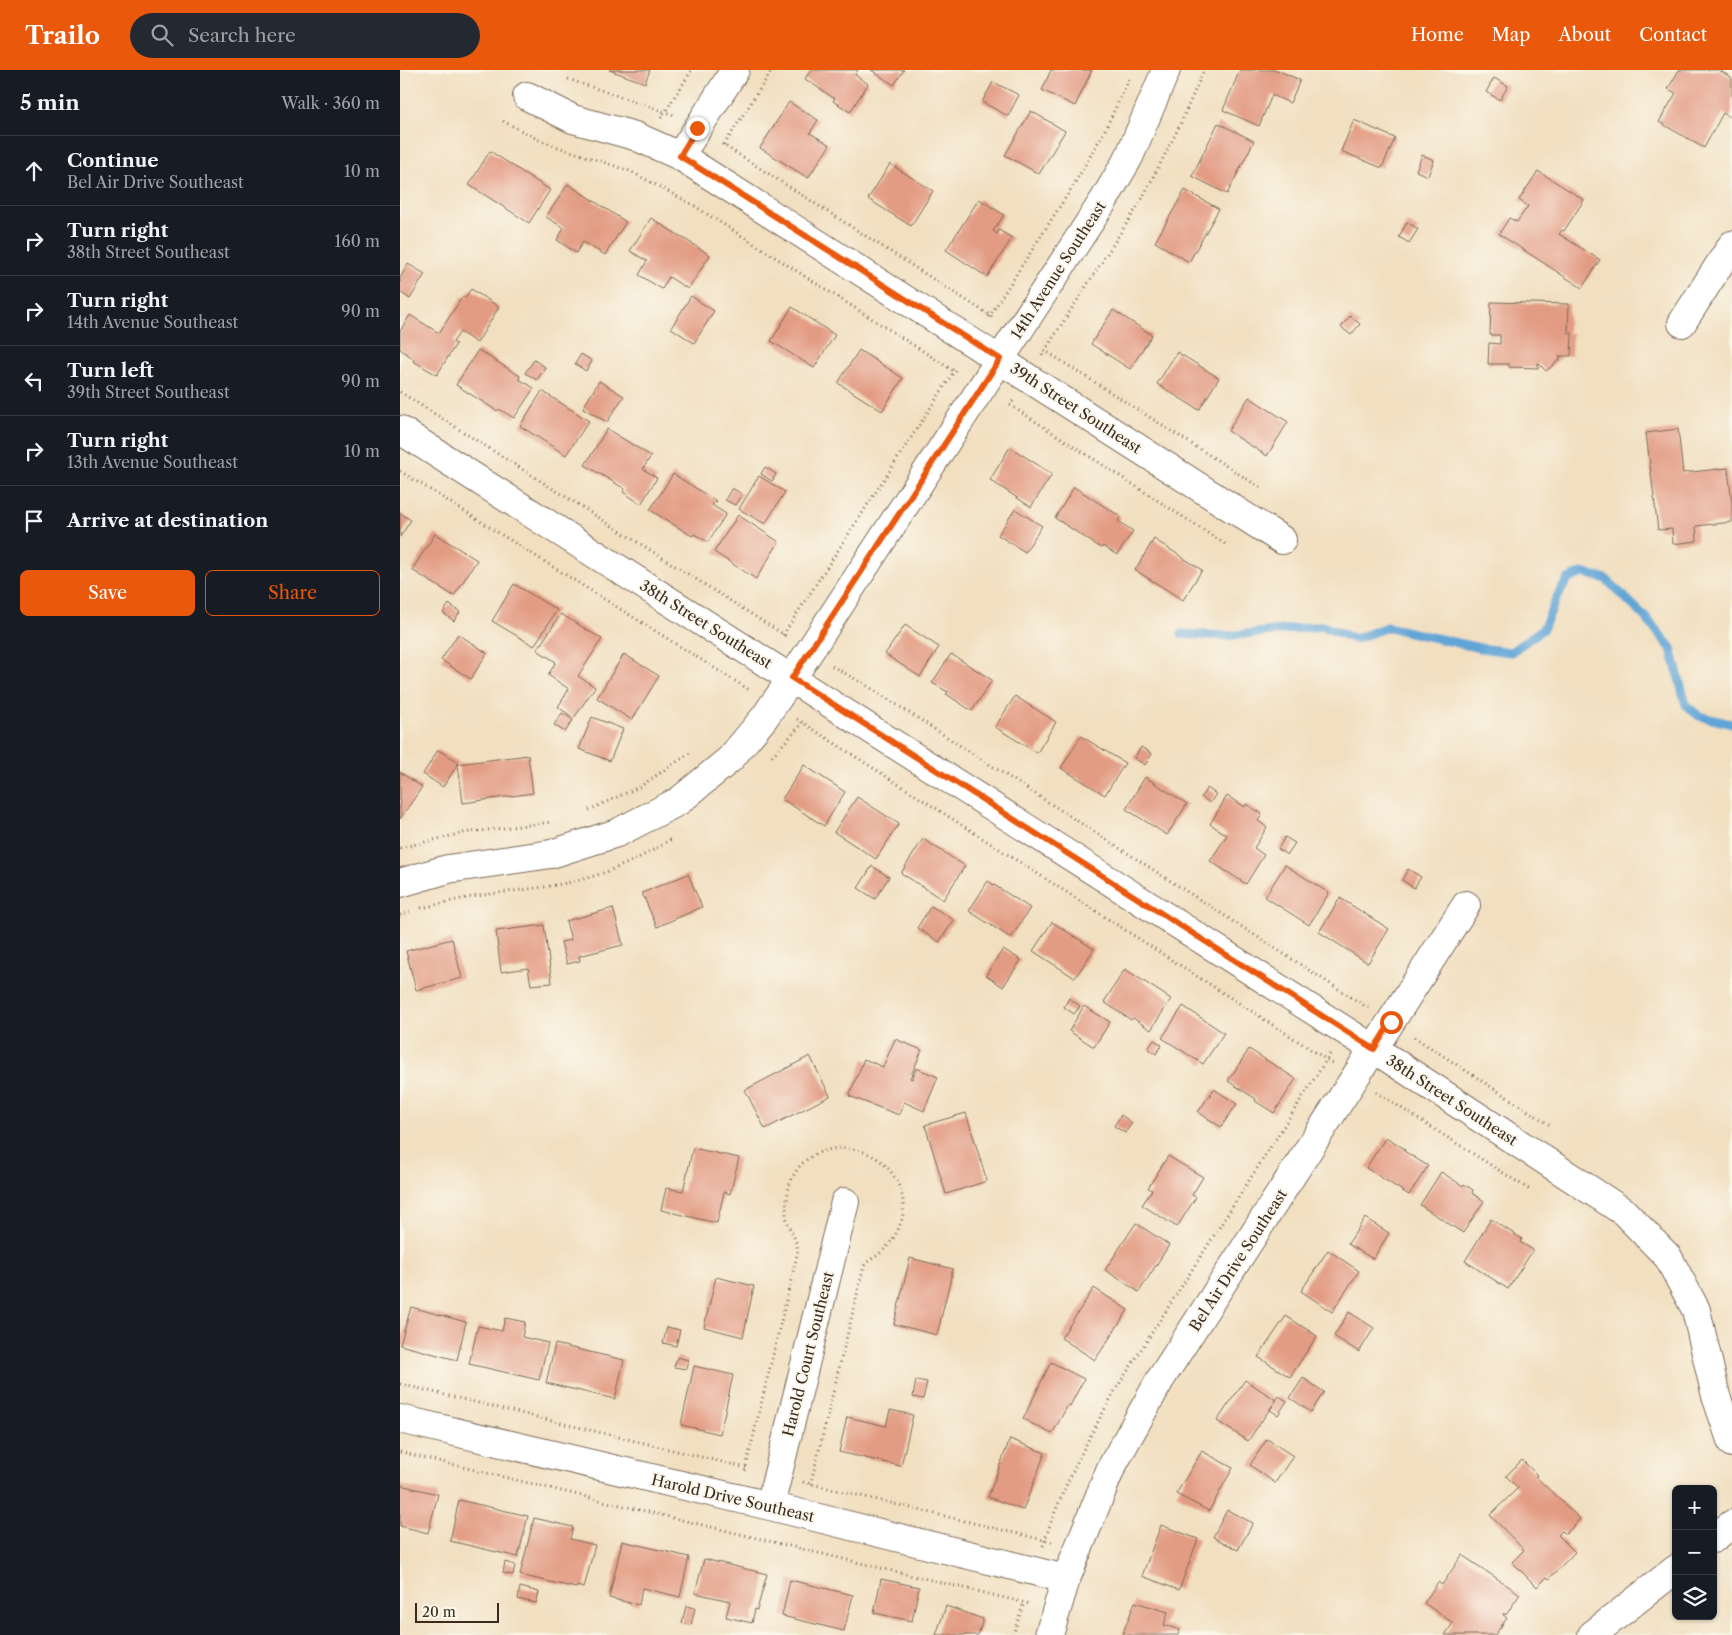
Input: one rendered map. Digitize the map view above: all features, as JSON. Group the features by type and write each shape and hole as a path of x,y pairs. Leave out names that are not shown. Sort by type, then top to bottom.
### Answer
{"street":[{"path":"680,156 735,70"},
{"name":"14th Avenue Southeast","path":"400,882 448,869 551,854 617,833 679,801 730,759 764,718 792,678 1104,200 1129,157 1166,70"},
{"name":"39th Street Southeast","path":"527,96 573,119 635,136 680,156 1282,540"},
{"path":"1682,323 1732,245"},
{"name":"38th Street Southeast","path":"400,430 1374,1049 1624,1212 1668,1257 1696,1310 1716,1396 1732,1443"},
{"name":"Bel Air Drive Southeast","path":"1048,1635 1066,1579 1111,1468 1160,1380 1466,905"},
{"name":"Harold Court Southeast","path":"770,1506 845,1202"},
{"name":"Harold Drive Southeast","path":"400,1419 770,1506 1066,1579"},
{"path":"1717,1536 1732,1524"},
{"path":"1592,1635 1672,1572"}],"path":[{"path":"657,125 692,70"},
{"path":"720,151 772,70"},
{"path":"987,321 1089,159 1117,106 1133,70"},
{"path":"568,79 678,116"},
{"path":"503,121 537,140 630,171 659,185 694,205 954,371"},
{"path":"718,142 1001,322"},
{"path":"1039,347 1261,488"},
{"path":"780,639 958,365"},
{"path":"400,392 788,638"},
{"path":"1017,394 1010,405 1228,546"},
{"path":"400,471 756,694"},
{"path":"825,662 866,685 1374,1012"},
{"path":"749,690 754,682"},
{"path":"791,715 1339,1068"},
{"path":"586,811 639,787 661,774 697,747"},
{"path":"400,848 464,833 534,825 558,820"},
{"path":"1407,1032 1550,1125"},
{"path":"1370,1088 1530,1190"},
{"path":"400,1384 753,1470"},
{"path":"400,1452 1038,1606"},
{"path":"797,1480 1058,1543"},
{"path":"1013,1635 1026,1596"}],"building":[{"path":"609,70 650,70 645,83"},
{"path":"811,70 858,70 855,75 868,84 850,112 833,101 835,99 805,79"},
{"path":"871,70 904,70 894,85"},
{"path":"1051,70 1092,70 1075,106 1042,90"},
{"path":"1240,70 1277,70 1300,80 1290,103 1272,95 1259,126 1223,110"},
{"path":"1679,70 1719,70 1732,78 1732,113 1730,117 1723,113 1704,148 1659,122 1676,93 1668,89"},
{"path":"1494,78 1508,86 1500,100 1486,92"},
{"path":"993,82 1019,95 1008,116 982,102"},
{"path":"789,102 818,120 810,133 830,145 808,178 760,148"},
{"path":"1031,111 1065,131 1039,174 1005,155"},
{"path":"1354,120 1395,138 1382,168 1341,151"},
{"path":"1218,123 1254,141 1227,194 1192,176"},
{"path":"490,151 550,190 529,223 469,185"},
{"path":"1422,155 1434,160 1428,176 1416,171"},
{"path":"890,164 933,191 911,226 868,199"},
{"path":"1538,171 1584,200 1564,231 1562,230 1559,234 1600,260 1582,288 1499,234 1509,218 1517,222 1528,206 1519,200"},
{"path":"568,184 626,222 605,255 583,242 576,253 557,240 564,228 546,217"},
{"path":"1185,190 1219,209 1189,262 1155,242"},
{"path":"979,199 1004,215 993,231 997,234 999,230 1012,238 987,277 946,250"},
{"path":"651,218 710,255 688,289 669,277 662,289 639,275 647,261 630,251"},
{"path":"1407,222 1418,229 1409,243 1399,237"},
{"path":"408,264 425,274 410,299 400,292 400,278"},
{"path":"471,289 499,307 477,343 460,332 453,342 456,344 437,375 413,361 414,359 400,349 400,331 410,315 439,333 463,296 465,298"},
{"path":"691,296 714,311 694,343 671,328"},
{"path":"1491,302 1569,304 1568,333 1572,333 1571,356 1559,356 1561,358 1546,371 1538,363 1538,368 1509,367 1509,364 1488,364 1489,343 1500,344 1500,335 1490,335"},
{"path":"792,307 835,335 814,368 771,341"},
{"path":"1113,310 1152,335 1130,369 1091,344"},
{"path":"1350,316 1360,324 1351,335 1341,327"},
{"path":"478,350 520,376 519,379 534,388 514,418 499,409 497,411 456,385"},
{"path":"859,350 903,378 882,411 838,383"},
{"path":"1177,352 1219,378 1199,410 1157,384"},
{"path":"581,354 592,361 586,371 575,364"},
{"path":"534,360 545,367 537,380 525,373"},
{"path":"599,381 624,396 607,422 583,408"},
{"path":"542,391 589,421 566,455 520,426"},
{"path":"1249,397 1288,422 1267,456 1228,431"},
{"path":"607,429 651,456 643,469 657,478 641,504 623,492 625,489 585,465"},
{"path":"1678,429 1683,473 1728,468 1732,522 1696,526 1697,541 1673,544 1672,529 1658,530 1646,433"},
{"path":"1010,447 1052,474 1031,507 990,480"},
{"path":"765,467 776,474 772,481 761,474"},
{"path":"673,474 716,501 712,505 726,514 708,542 694,534 692,536 650,510"},
{"path":"759,476 785,492 765,524 739,509"},
{"path":"1074,487 1121,517 1118,521 1133,531 1117,555 1103,546 1101,548 1055,518"},
{"path":"732,488 742,494 735,505 725,500"},
{"path":"1015,509 1042,526 1025,552 998,535"},
{"path":"400,513 411,520 400,537"},
{"path":"738,515 779,542 756,579 714,552"},
{"path":"435,534 477,560 454,596 412,570"},
{"path":"1154,539 1202,570 1183,600 1135,570"},
{"path":"514,584 557,610 534,646 492,621"},
{"path":"449,604 460,612 454,621 443,613"},
{"path":"561,614 602,639 578,676 595,687 574,718 558,707 569,689 548,675 556,662 537,650"},
{"path":"905,625 939,647 920,677 885,654"},
{"path":"458,634 487,653 471,679 441,660"},
{"path":"624,654 659,676 632,720 597,698"},
{"path":"951,654 992,680 972,711 946,694 948,692 932,683"},
{"path":"1015,696 1056,722 1037,753 995,727"},
{"path":"562,713 573,720 565,732 554,725"},
{"path":"592,717 623,729 610,761 579,749"},
{"path":"1081,736 1125,763 1105,795 1061,768"},
{"path":"1141,747 1152,754 1145,765 1134,758"},
{"path":"438,750 459,762 443,787 423,774"},
{"path":"528,755 533,793 463,803 458,764"},
{"path":"804,765 845,792 824,826 782,799"},
{"path":"400,772 422,787 400,819"},
{"path":"1145,777 1187,804 1167,835 1126,809"},
{"path":"1207,788 1216,794 1210,803 1201,797"},
{"path":"1227,796 1245,807 1246,804 1262,814 1258,821 1267,827 1254,848 1264,855 1246,884 1210,861 1227,835 1210,824"},
{"path":"857,797 899,824 876,859 834,832"},
{"path":"1285,837 1295,843 1287,855 1278,849"},
{"path":"923,839 965,866 943,900 901,873"},
{"path":"1285,865 1329,893 1309,925 1265,897"},
{"path":"872,866 889,877 875,899 858,888"},
{"path":"1408,869 1421,877 1414,888 1402,880"},
{"path":"688,874 702,907 657,927 642,893"},
{"path":"988,881 1030,908 1011,938 969,911"},
{"path":"1340,898 1389,929 1368,963 1319,932"},
{"path":"931,906 954,920 939,942 917,928"},
{"path":"613,908 623,945 579,956 580,961 567,964 561,942 571,940 566,921"},
{"path":"1052,922 1094,949 1075,978 1033,951"},
{"path":"544,925 552,983 531,985 528,968 501,972 496,931"},
{"path":"452,939 462,978 416,990 406,951"},
{"path":"1003,949 1021,960 1003,987 986,975"},
{"path":"1125,969 1171,999 1151,1030 1133,1018 1131,1020 1104,1002"},
{"path":"1069,998 1080,1006 1074,1014 1064,1007"},
{"path":"1084,1006 1110,1022 1094,1047 1069,1031"},
{"path":"1183,1006 1224,1033 1203,1064 1162,1038"},
{"path":"895,1039 922,1050 910,1078 912,1079 916,1068 938,1077 924,1111 904,1102 899,1115 849,1096 864,1059 883,1067"},
{"path":"1154,1040 1162,1045 1156,1054 1148,1049"},
{"path":"1249,1049 1296,1079 1274,1113 1228,1081"},
{"path":"810,1056 830,1096 765,1129 745,1090"},
{"path":"1214,1089 1237,1104 1221,1127 1198,1112"},
{"path":"966,1113 987,1181 946,1194 925,1125"},
{"path":"1121,1115 1132,1123 1125,1133 1114,1126"},
{"path":"1386,1137 1428,1166 1409,1195 1366,1168"},
{"path":"693,1148 739,1158 730,1194 724,1192 717,1223 661,1210 666,1188 683,1191"},
{"path":"1168,1156 1203,1177 1192,1195 1196,1197 1177,1227 1142,1205 1152,1190 1148,1188"},
{"path":"1441,1172 1473,1190 1472,1193 1484,1201 1463,1233 1420,1205"},
{"path":"1365,1218 1389,1233 1373,1259 1348,1244"},
{"path":"1491,1219 1522,1239 1520,1242 1533,1250 1508,1289 1465,1261"},
{"path":"1136,1223 1169,1245 1139,1292 1105,1270"},
{"path":"1328,1250 1359,1271 1332,1312 1301,1291"},
{"path":"910,1258 953,1269 937,1335 894,1324"},
{"path":"716,1277 754,1286 743,1337 704,1327"},
{"path":"1094,1288 1128,1310 1095,1360 1061,1338"},
{"path":"411,1307 466,1322 457,1360 400,1345"},
{"path":"1349,1312 1374,1328 1359,1352 1334,1336"},
{"path":"1286,1316 1317,1336 1290,1377 1258,1357"},
{"path":"505,1318 525,1322 522,1337 548,1343 539,1380 469,1364 478,1326 502,1331"},
{"path":"667,1327 680,1330 676,1346 663,1343"},
{"path":"555,1344 624,1360 615,1399 546,1383"},
{"path":"677,1357 688,1360 686,1369 674,1367"},
{"path":"1051,1362 1084,1379 1052,1434 1023,1419"},
{"path":"694,1366 733,1375 720,1434 681,1425"},
{"path":"1303,1378 1324,1392 1311,1412 1290,1398"},
{"path":"916,1380 927,1382 923,1399 913,1397"},
{"path":"1245,1380 1276,1400 1248,1441 1217,1421"},
{"path":"1279,1396 1287,1401 1278,1415 1270,1410"},
{"path":"890,1410 913,1415 901,1466 839,1452 847,1417 886,1426"},
{"path":"1010,1439 1045,1453 1023,1510 988,1497"},
{"path":"1267,1439 1293,1456 1275,1483 1250,1465"},
{"path":"1202,1451 1233,1468 1209,1511 1176,1494"},
{"path":"1522,1460 1537,1475 1535,1476 1580,1519 1566,1534 1562,1531 1558,1535 1575,1552 1549,1579 1547,1577 1537,1587 1512,1562 1524,1550 1490,1515 1518,1488 1506,1476"},
{"path":"400,1485 438,1494 428,1533 400,1526"},
{"path":"459,1500 528,1516 518,1557 450,1541"},
{"path":"1227,1510 1253,1523 1238,1550 1213,1537"},
{"path":"534,1518 573,1527 570,1539 595,1545 584,1588 577,1586 576,1588 520,1575"},
{"path":"1161,1525 1198,1539 1179,1590 1142,1576"},
{"path":"622,1541 689,1557 680,1597 642,1588 639,1605 609,1598"},
{"path":"1462,1555 1520,1594 1506,1615 1504,1613 1503,1615 1507,1618 1495,1635 1445,1635 1453,1623 1424,1603 1438,1582 1442,1585"},
{"path":"704,1559 767,1574 752,1623 726,1617 730,1601 695,1593"},
{"path":"505,1562 515,1565 513,1575 503,1573"},
{"path":"881,1579 919,1587 912,1621 874,1613"},
{"path":"790,1580 853,1595 844,1631 782,1616"},
{"path":"520,1587 539,1592 536,1603 518,1599"},
{"path":"1135,1602 1168,1612 1164,1625 1180,1630 1178,1635 1122,1635"},
{"path":"686,1606 695,1608 691,1625 682,1623"},
{"path":"946,1606 983,1619 978,1635 936,1635"}],"waterway":[{"path":"1182,634 1226,636 1322,626 1355,639 1387,627 1480,648 1511,652 1543,629 1558,595 1568,579 1583,573 1606,579 1646,618 1671,648 1686,705 1699,716 1732,724"}],"route":[{"path":"697,128 680,156 1000,359 792,678 1374,1049 1391,1022"}]}
